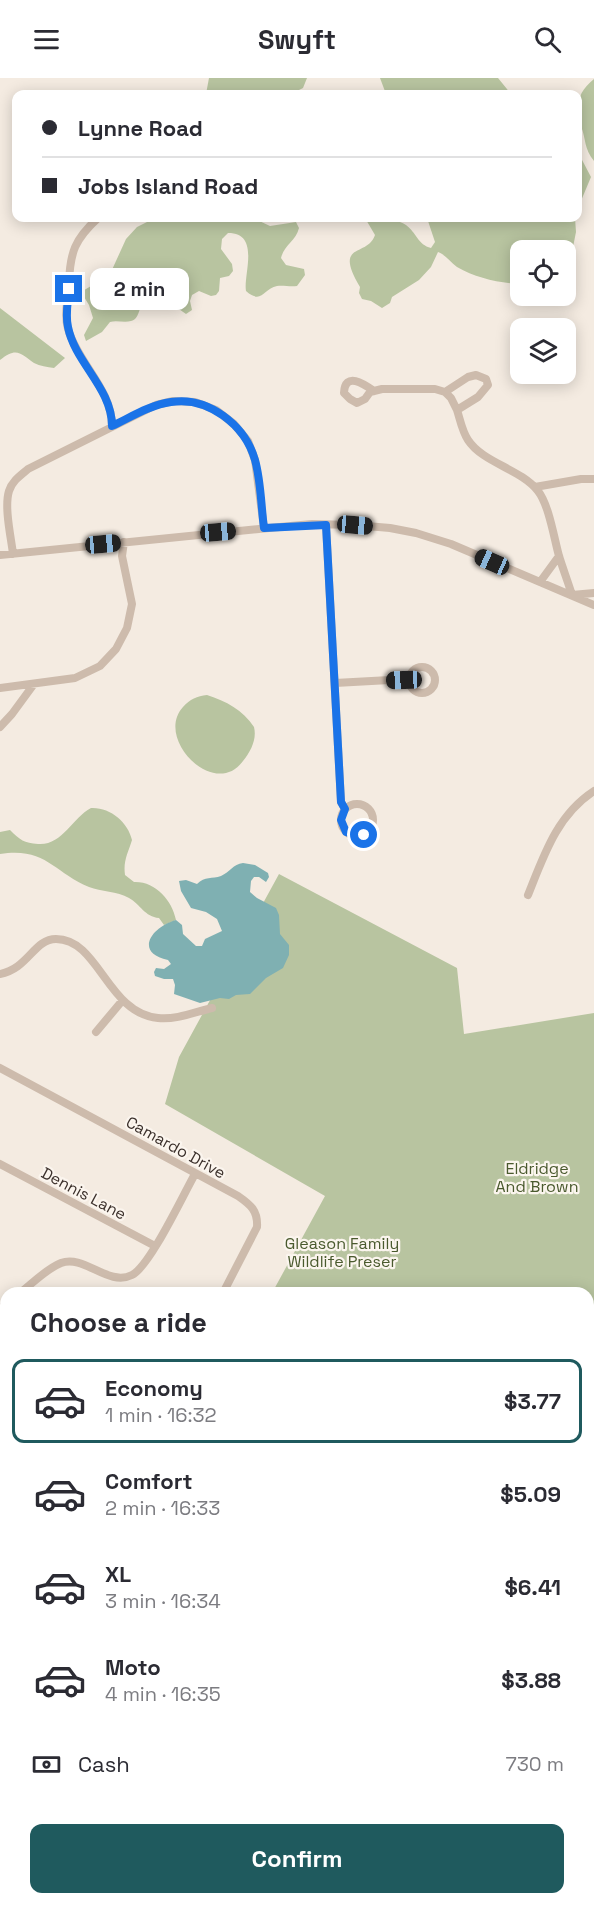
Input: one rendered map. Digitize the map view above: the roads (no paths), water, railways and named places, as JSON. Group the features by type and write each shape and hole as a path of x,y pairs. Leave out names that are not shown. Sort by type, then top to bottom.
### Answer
{"street":[{"path":"94,222 87,228 72,252 67,321 74,342 107,400 111,411 112,426"},
{"path":"445,392 468,377 476,375 486,379 488,385 478,397 457,410"},
{"path":"374,391 435,389 445,392 451,398 469,442 540,492 553,527 559,556 572,595"},
{"path":"13,554 8,504 9,491 16,479 28,469 112,426 156,405 173,401 195,402 216,410 234,424 248,441 255,460 264,528"},
{"path":"535,487 580,479 594,479"},
{"path":"326,525 341,802 345,809 341,820 346,832 358,836 369,831 374,819 368,808 357,804 345,809"},
{"path":"0,555 264,528 326,525 390,528 451,544 594,605"},
{"path":"0,688 75,678 100,666 116,649 127,628 132,604 122,556 124,542"},
{"path":"540,582 559,556"},
{"path":"572,595 594,593"},
{"path":"335,682 408,680"},
{"path":"0,727 34,684"},
{"path":"528,895 549,843 559,825 571,808 594,791"},
{"path":"0,975 18,968 47,941 68,940 82,950 122,1001 142,1013 155,1018 174,1017 212,1008"},
{"path":"96,1032 122,1001"},
{"name":"Camardo Drive","path":"0,1068 238,1196 250,1205 257,1216 257,1227 226,1287"},
{"path":"0,1177 3,1166"},
{"name":"Dennis Lane","path":"3,1166 155,1245"},
{"path":"28,1287 48,1271 68,1262 114,1277 130,1276 139,1270 195,1174"}],"water":[{"path":"243,863 255,865 268,873 269,877 266,882 259,877 254,877 251,881 250,892 276,908 279,915 280,934 289,945 289,955 283,968 266,978 250,994 200,1003 174,994 173,979 155,976 156,968 164,969 171,964 168,960 151,952 150,940 154,934 159,928 176,920 182,925 183,934 196,946 202,946 205,939 222,931 217,919 206,912 191,908 181,891 179,881 186,880 197,884 206,879 221,876"}],"park label":[{"name":"Eldridge And Brown","path":"537,1177"},
{"name":"Gleason Family Wildlife Preser","path":"342,1252"}]}
